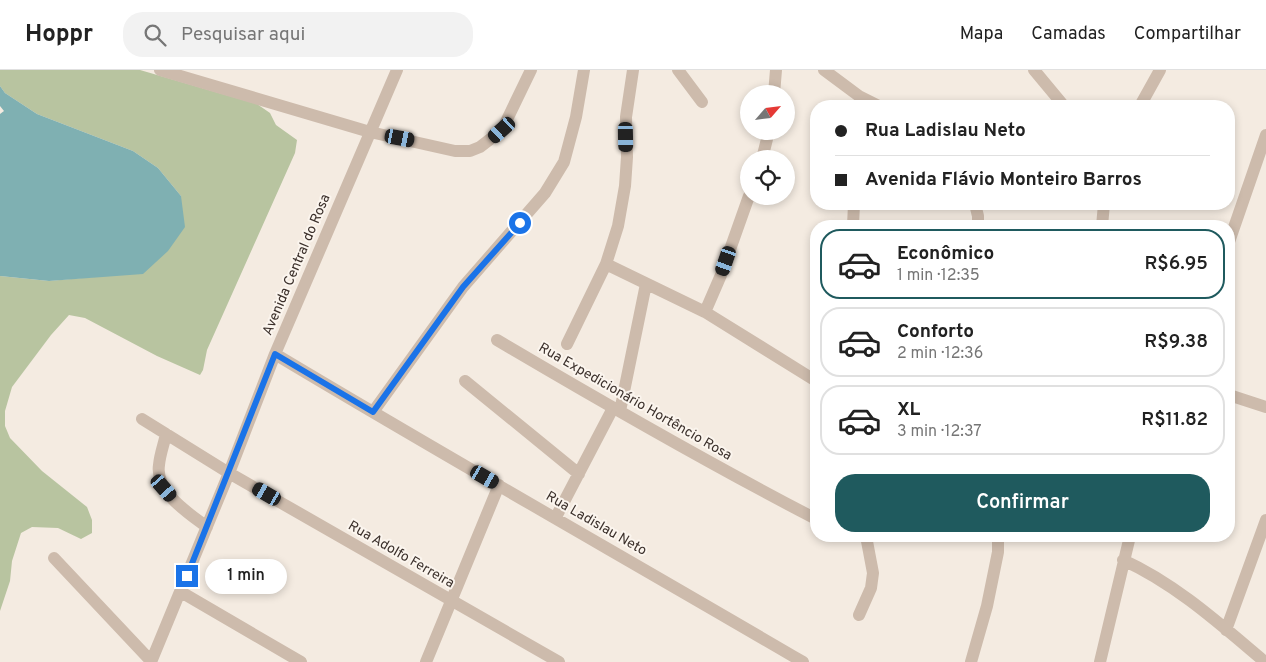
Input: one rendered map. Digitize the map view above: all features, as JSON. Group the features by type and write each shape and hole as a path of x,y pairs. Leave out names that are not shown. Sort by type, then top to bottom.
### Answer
{"street":[{"path":"160,70 370,132 455,151 470,151 480,147 502,130 531,70"},
{"name":"Avenida Central do Rosa","path":"151,662 229,473 275,354 397,70"},
{"path":"373,412 463,287 545,193 564,162 576,117 584,70"},
{"path":"567,344 606,264 618,226 625,186 626,117 633,70"},
{"path":"678,70 702,102"},
{"path":"775,85 776,70"},
{"path":"824,70 858,100"},
{"path":"1034,70 1059,100"},
{"path":"1143,100 1160,70"},
{"path":"1235,225 1266,135"},
{"path":"705,312 721,275 746,205"},
{"path":"606,264 705,312 810,377"},
{"path":"556,517 616,410 646,284"},
{"name":"Rua Expedicionário Hortêncio Rosa","path":"497,340 616,410 810,516"},
{"name":"Rua Ladislau Neto","path":"275,354 804,662"},
{"path":"465,381 579,474"},
{"path":"1235,397 1266,407"},
{"name":"Rua Adolfo Ferreira","path":"142,419 229,473 559,662"},
{"path":"166,434 158,467 164,488 180,507 207,527"},
{"path":"426,662 499,485"},
{"path":"1226,630 1266,520"},
{"path":"859,615 871,588 873,573 867,542"},
{"path":"971,662 987,606 998,552 998,542"},
{"path":"1100,662 1128,542"},
{"path":"54,558 151,662"},
{"path":"1123,560 1157,578 1265,662"},
{"path":"180,592 297,661"}],"green space":[{"path":"0,70 140,70 257,104 270,113 276,125 297,140 295,153 207,350 203,370 200,375 157,356 85,318 69,315 51,335 12,387 5,411 5,426 10,438 42,471 87,507 92,520 92,533 81,539 58,528 32,527 21,533 12,561 10,581 0,611 0,276 49,281 115,275 181,196 158,168 133,151 37,114 5,93 0,86"}],"water":[{"path":"0,86 5,93 37,114 133,151 158,168 181,196 185,227 168,251 143,274 49,281 0,276 0,114 4,111 0,106"}],"route":[{"path":"187,576 275,354 373,412 463,287 520,223"}]}
